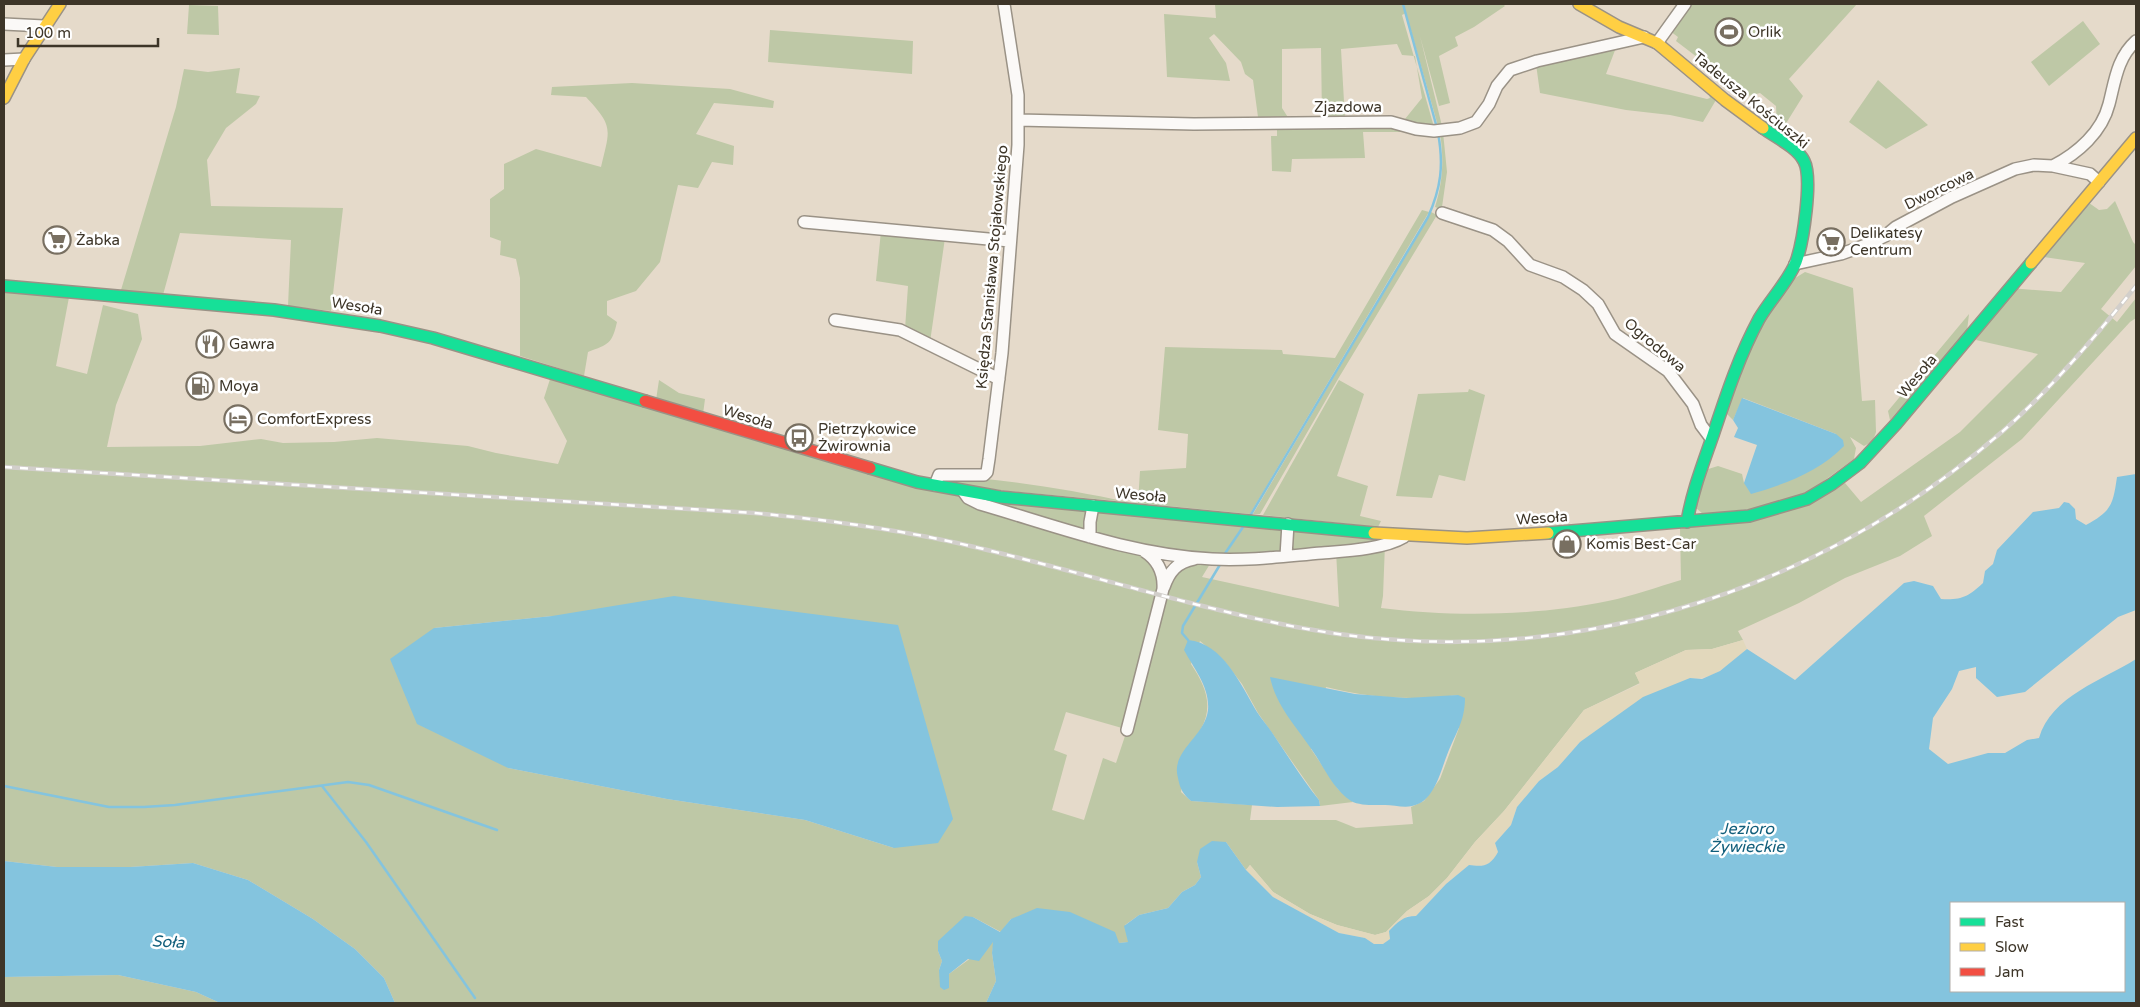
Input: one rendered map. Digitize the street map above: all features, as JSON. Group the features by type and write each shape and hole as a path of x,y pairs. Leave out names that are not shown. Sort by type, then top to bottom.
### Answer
{"main road":[{"path":"4,98 24,58 60,4"},
{"name":"Tadeusza Kościuszki","path":"1579,4 1619,27 1657,43 1725,100 1797,153 1804,161 1807,171 1808,191 1803,237 1794,264 1759,319 1733,375 1710,437 1691,498 1687,522"},
{"name":"Wesoła","path":"4,286 314,315 390,327 863,466 963,491 1093,506 1405,536 1484,537 1749,516 1795,504 1820,492 1851,470 1896,424 2136,138"}],"street":[{"name":"Księdza Stanisława Stojałowskiego","path":"935,485 939,475 952,473 980,476 987,472 999,379 1018,145 1018,95 1004,4"},
{"path":"1657,43 1685,4"},
{"path":"4,24 44,26"},
{"name":"Zjazdowa","path":"1018,120 1194,124 1391,122 1416,129 1460,128 1476,122 1489,104 1497,86 1510,70 1537,61 1644,37"},
{"path":"2053,166 2064,160 2092,137 2097,130 2109,105 2118,65 2136,41"},
{"path":"4,60 24,58"},
{"name":"Dworcowa","path":"1794,264 1841,254 1866,245 1952,197 2015,170 2034,165 2053,166 2090,174 2099,182"},
{"name":"Ogrodowa","path":"1442,213 1493,230 1508,241 1530,265 1563,277 1583,290 1598,304 1616,334 1668,371 1693,404 1701,425 1710,437"},
{"path":"804,222 1010,241"},
{"path":"835,320 900,330 999,379"},
{"path":"963,491 968,498 980,504 1090,537 1140,549 1208,559"},
{"path":"1090,537 1093,506"},
{"path":"1286,556 1288,524"},
{"path":"1127,730 1163,589 1168,576 1178,565 1188,560 1286,556 1385,544 1405,536"},
{"path":"1140,549 1153,557 1159,566 1164,578 1163,589"}],"green space":[{"path":"1215,4 1503,4 1505,6 1474,27 1455,37 1458,46 1439,56 1450,103 1439,106 1420,36 1442,126 1438,126 1406,13 1402,15 1414,56 1402,55 1397,44 1341,49 1345,119 1322,118 1321,48 1282,49 1282,108 1289,119 1260,119 1258,117 1253,80 1245,74 1241,62 1214,34 1209,38 1226,63 1230,81 1167,77 1164,14 1216,18"},
{"path":"1689,4 1857,4 1789,79 1803,96 1780,133 1777,128 1776,106 1760,93 1748,96 1676,41 1678,37 1670,31"},
{"path":"189,5 218,6 219,35 187,34"},
{"path":"2083,21 2100,44 2049,86 2031,62"},
{"path":"770,30 913,41 912,74 768,62"},
{"path":"1617,45 1606,74 1707,99 1710,98 1709,95 1716,100 1703,122 1670,115 1626,110 1540,93 1536,64"},
{"path":"1417,67 1434,127 1408,123 1405,119 1422,98"},
{"path":"240,68 236,93 260,96 256,104 226,128 207,160 211,206 343,208 331,311 288,306 291,240 180,233 163,295 121,290 176,107 184,69 208,72"},
{"path":"1878,80 1928,125 1886,149 1849,122"},
{"path":"632,83 730,89 774,101 773,108 714,103 696,134 734,146 733,165 712,162 698,188 678,185 660,262 636,291 607,301 607,315 617,322 615,329 611,339 605,345 588,352 584,376 520,356 520,278 516,259 500,255 501,241 490,237 490,199 504,189 504,164 536,149 601,167 608,136 605,122 601,115 586,97 551,95 552,87"},
{"path":"1391,124 1407,128 1406,132 1363,132 1365,158 1292,159 1291,172 1272,171 1271,136 1277,136 1277,125"},
{"path":"1443,132 1447,172 1442,207 1440,209 1435,207 1441,179 1442,152 1440,133"},
{"path":"2085,200 2099,210 2107,209 2115,201 2136,245 2136,266 2101,309 2117,322 2136,298 2136,318 2130,322 2022,439 1924,516 1932,536 1900,556 1845,578 1799,603 1738,631 1743,640 1712,649 1686,650 1635,673 1640,683 1584,710 1504,811 1475,842 1447,878 1429,896 1407,911 1386,932 1375,935 1337,925 1310,914 1273,892 1250,865 1246,870 1226,842 1197,862 1201,877 1195,885 1182,892 1168,908 1139,915 1125,925 1129,942 1119,943 1011,919 1001,932 973,917 938,951 942,961 939,970 947,982 949,974 994,941 992,953 996,981 986,1003 395,1003 384,978 355,949 313,919 248,880 193,863 130,867 57,867 4,861 4,289 70,292 56,366 87,374 103,305 138,314 142,339 116,405 107,447 200,446 261,439 283,443 334,442 377,438 468,446 558,464 567,441 544,398 551,376 935,485 1405,536 1385,544 1381,608 1436,613 1494,614 1581,606 1627,597 1681,580 1680,528 1732,518 1845,483 1861,502 1960,432 2038,354 1976,340 2010,288 2061,292 2085,263 2037,256","holes":["1142,550 1188,560 1168,576","1336,551 1339,607 1202,577 1213,559","552,616 894,848 805,820 667,799 508,768 434,628","1153,622 1127,730 1116,763 1103,758 1084,820 1052,810 1067,755 1054,750 1066,712 1122,728 1148,624","1200,641 1226,663 1242,684 1258,713 1319,800 1320,806 1353,802 1338,789 1311,749 1326,687 1375,696 1425,698 1458,695 1459,728 1440,779 1424,801 1411,807 1413,824 1356,828 1336,820 1250,820 1252,805 1191,801 1181,792 1186,760 1193,740 1201,729 1207,712 1206,695 1191,664"]},
{"path":"1422,210 1429,212 1250,514 1138,503 1140,471 1186,468 1188,434 1158,430 1165,347 1282,350 1283,354 1335,358"},
{"path":"1431,212 1437,215 1338,379 1260,514 1253,514"},
{"path":"881,231 945,238 930,342 905,329 908,286 876,281"},
{"path":"1805,272 1853,288 1862,401 1875,400 1876,432 1874,437 1864,446 1850,437 1856,448 1854,459 1810,491 1760,508 1703,514 1696,508 1705,470 1718,466 1742,474 1744,483 1836,434 1743,398 1733,420 1725,412 1756,335 1792,280"},
{"path":"1969,314 1967,331 1890,420 1888,411"},
{"path":"659,380 679,393 705,399 703,414 656,400"},
{"path":"1339,380 1364,394 1337,476 1368,486 1360,516 1381,521 1378,527 1263,515"},
{"path":"1469,389 1485,395 1465,481 1439,475 1432,498 1396,496 1418,394 1468,392"},
{"path":"943,476 990,479 1036,485 1129,502 1007,491 943,482"},
{"path":"118,975 196,992 220,1003 4,1003 4,977"}],"sand":[{"path":"1743,640 1747,649 1721,670 1707,677 1690,678 1580,742 1558,767 1539,781 1517,807 1511,825 1495,843 1498,852 1492,860 1479,866 1469,865 1446,884 1416,916 1407,916 1390,939 1383,945 1374,944 1365,938 1339,933 1273,897 1246,870 1250,865 1273,892 1310,914 1337,925 1375,935 1386,932 1407,911 1429,896 1447,878 1475,842 1504,811 1584,710 1640,684 1635,673 1686,650 1712,649"}],"water":[{"path":"1742,398 1836,434 1843,440 1844,446 1813,470 1789,481 1751,494 1744,483 1757,445 1734,437 1738,428 1733,420"},
{"name":"Jezioro Żywieckie","path":"2136,474 2136,610 2118,617 2025,692 1997,697 1976,678 1976,667 1959,671 1952,689 1933,718 1929,749 1948,764 1988,753 2005,753 2027,740 2039,738 2045,723 2066,700 2136,659 2136,1003 986,1003 996,981 992,953 993,942 979,961 968,959 949,974 949,988 944,990 940,987 939,970 942,961 938,951 938,941 965,916 973,917 1000,932 1011,919 1037,908 1070,912 1115,932 1119,943 1128,942 1124,926 1139,915 1168,908 1182,892 1195,885 1201,877 1197,862 1200,849 1212,841 1226,842 1246,870 1273,897 1339,933 1365,938 1374,944 1383,944 1390,939 1389,931 1395,925 1404,918 1416,916 1446,884 1469,865 1479,866 1489,863 1498,852 1495,843 1511,825 1517,807 1539,781 1558,767 1580,742 1643,697 1690,678 1702,679 1720,671 1747,649 1795,680 1904,583 1914,581 1933,586 1941,599 1964,597 1983,583 1985,571 1993,564 1997,550 2033,512 2059,508 2064,502 2069,503 2075,509 2076,519 2086,525 2106,511 2114,494 2117,477"},
{"path":"674,596 898,625 953,819 938,843 894,848 805,820 667,799 508,768 417,724 390,659 434,628 552,616"},
{"path":"1188,640 1200,643 1211,649 1230,667 1259,715 1319,800 1320,806 1277,807 1191,801 1184,794 1178,778 1177,768 1179,760 1206,720 1208,710 1204,686 1184,650"},
{"path":"1270,677 1355,694 1406,698 1458,695 1465,698 1461,721 1439,778 1431,793 1420,803 1409,807 1363,804 1351,801 1334,784 1287,715 1277,697"},
{"name":"Soła","path":"4,861 57,867 130,867 193,863 248,880 313,919 355,949 384,978 395,1003 220,1003 196,992 118,975 4,977"}],"waterway":[{"path":"1403,4 1437,128"},
{"path":"1250,516 1428,217 1436,196 1440,176 1441,156 1438,133"},
{"path":"1224,555 1243,527"},
{"path":"1188,640 1182,633 1183,626 1221,563"},
{"path":"4,786 109,807 144,807 175,805 348,782 369,785 497,830"},
{"path":"322,786 366,842 475,998"}],"railway":[{"path":"4,467 754,513 810,519 866,526 951,542 1256,619 1296,627 1392,640 1487,641 1580,631 1672,611 1761,580 1846,540 1927,490 2003,431 2073,361 2136,286"}],"traffic: fast":[{"path":"1687,522 1698,478 1739,362 1759,319 1784,284 1793,269 1799,253 1806,211 1807,169 1801,156 1796,151 1763,128"},
{"path":"1548,533 1749,516 1807,499 1832,484 1860,463 1896,424 2031,263"},
{"path":"4,286 274,310 380,326 433,338 645,401"},
{"path":"870,468 917,482 1000,497 1374,533"}],"traffic: slow":[{"path":"4,98 24,59 60,4"},
{"path":"1579,4 1619,27 1657,43 1725,100 1763,128"},
{"path":"2031,263 2136,138"},
{"path":"1374,533 1467,538 1548,533"}],"traffic: jam":[{"path":"645,401 870,468"}],"place":[{"name":"Orlik","path":"1729,32"},
{"name":"Żabka","path":"57,240"},
{"name":"Delikatesy Centrum","path":"1831,242"},
{"name":"Gawra","path":"210,344"},
{"name":"Moya","path":"200,386"},
{"name":"ComfortExpress","path":"238,419"},
{"name":"Pietrzykowice Żwirownia","path":"799,438"},
{"name":"Komis Best-Car","path":"1567,544"}]}
